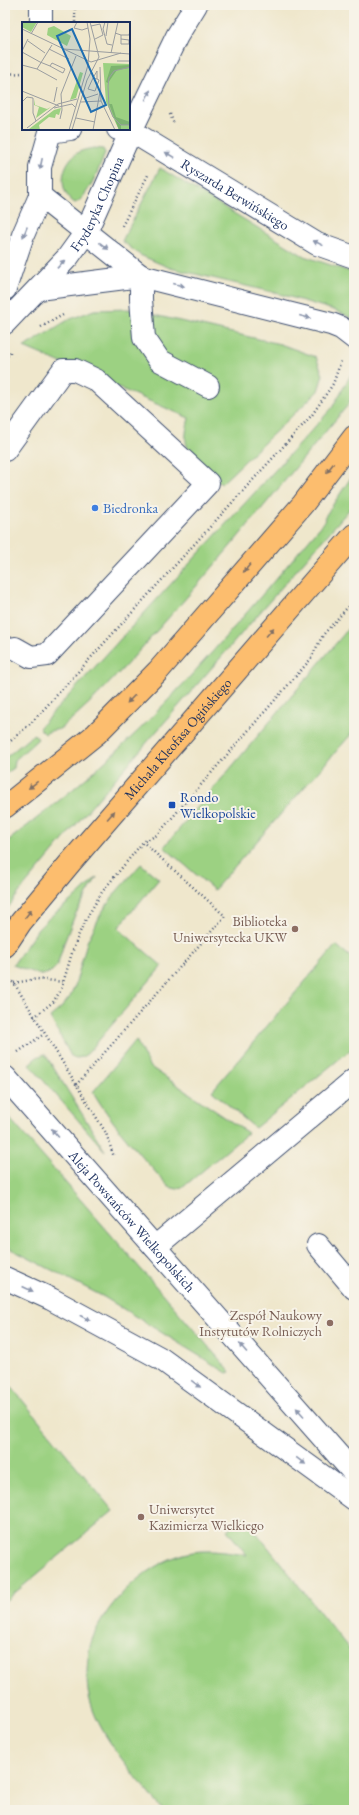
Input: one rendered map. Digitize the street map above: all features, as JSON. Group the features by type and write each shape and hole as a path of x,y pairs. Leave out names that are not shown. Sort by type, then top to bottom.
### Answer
{"main road":[{"path":"5,807 96,734 158,671 303,504 354,437"},
{"name":"Michała Kleofasa Ogińskiego","path":"5,946 21,922 70,862 354,535"}],"street":[{"path":"41,5 42,22"},
{"name":"Fryderyka Chopina","path":"130,119 196,5"},
{"path":"5,288 40,196 40,167 57,130"},
{"name":"Fryderyka Chopina","path":"5,322 68,257 86,232 124,130"},
{"name":"Ryszarda Berwińskiego","path":"124,130 161,150 317,244 354,257"},
{"path":"40,196 57,211 110,250 141,276"},
{"path":"141,276 144,338 159,360 208,386"},
{"path":"38,289 141,276 331,324 341,328 354,338"},
{"path":"5,450 63,370 75,370 96,380 208,483 47,655 31,657 8,649"},
{"name":"Aleja Powstańców Wielkopolskich","path":"5,1077 354,1473"},
{"path":"155,1247 354,1080"},
{"path":"318,1245 354,1288"},
{"path":"5,1278 50,1299 160,1358 354,1499"}],"path":[{"path":"75,5 75,22"},
{"path":"5,65 5,74 22,73"},
{"path":"110,250 161,150"},
{"path":"37,330 67,313"},
{"path":"5,359 16,345"},
{"path":"5,746 31,723 312,415 333,384 342,358"},
{"path":"34,1017 53,1002 64,982 72,953 93,906 112,878 143,842 157,835 310,660 323,635 354,600"},
{"path":"76,1085 225,916 143,842"},
{"path":"5,978 14,983 106,1133"},
{"path":"14,983 37,979 64,982"},
{"path":"18,1052 44,1034"}],"green space":[{"path":"94,148 103,149 105,153 89,189 80,200 75,203 66,193 63,179 64,172 71,159 76,154"},
{"path":"160,168 304,256 354,273 354,319 334,310 276,293 170,268 140,255 122,241"},
{"path":"128,309 280,344 316,357 323,375 318,391 221,484 197,462 187,446 186,436 189,418 24,347 68,320 94,310"},
{"path":"354,369 354,393 348,405 210,570 139,651 101,691 61,728 58,730 49,731 45,734 39,728 332,408"},
{"path":"354,473 354,504 84,815 21,890 5,912 5,843 91,774 139,730 163,705 234,627 326,520 324,518"},
{"path":"354,622 354,731 214,890 164,847"},
{"path":"34,734 38,739 15,760 14,768 5,774 5,758"},
{"path":"141,864 159,879 118,928 162,966 88,1053 80,1058 75,1058 71,1056 50,1017 61,1008 70,997 75,986 87,942 102,912 117,891"},
{"path":"97,877 75,915 57,966 52,971 40,975 13,965 38,929"},
{"path":"336,945 354,960 354,1047 255,1128 212,1091"},
{"path":"136,1040 149,1066 248,1133 182,1188 177,1189 169,1187 119,1130 93,1092"},
{"path":"45,1054 105,1151 29,1064 37,1057"},
{"path":"5,1113 230,1372 227,1373 104,1297 5,1246"},
{"path":"5,1379 113,1511 5,1601"},
{"path":"244,1517 354,1655 354,1810 163,1810 118,1754 99,1723 92,1707 87,1685 89,1652 92,1640 99,1625 119,1596 147,1572 177,1556 193,1552 207,1551 247,1555 227,1530"}],"place":[{"name":"Biedronka","path":"95,508"},
{"name":"Rondo Wielkopolskie","path":"172,805"},
{"name":"Biblioteka Uniwersytecka UKW","path":"295,929"},
{"name":"Zespół Naukowy Instytutów Rolniczych","path":"330,1323"},
{"name":"Uniwersytet Kazimierza Wielkiego","path":"141,1517"}]}
